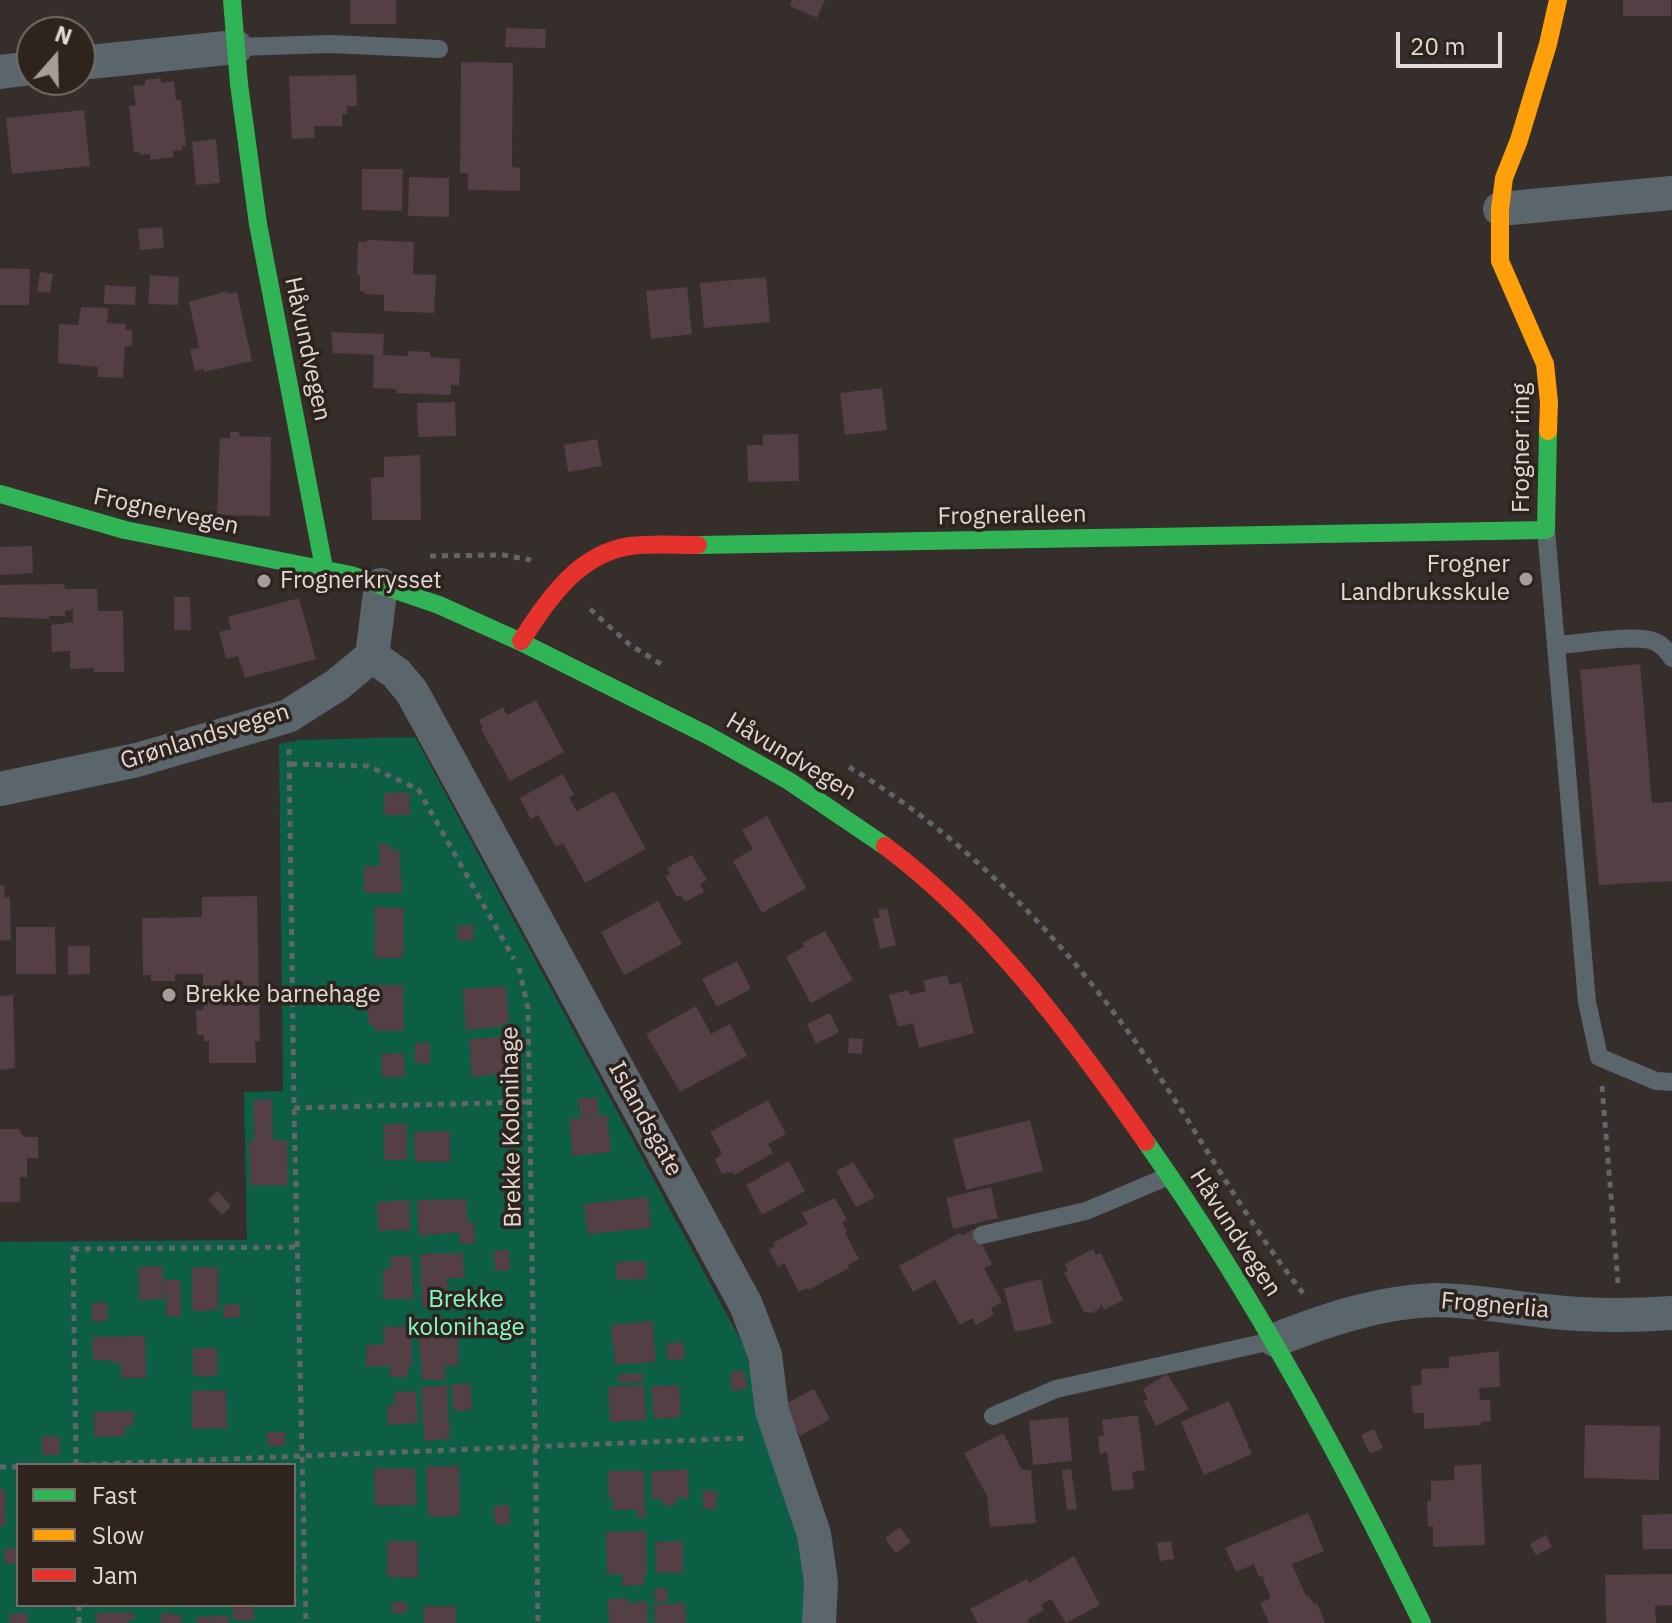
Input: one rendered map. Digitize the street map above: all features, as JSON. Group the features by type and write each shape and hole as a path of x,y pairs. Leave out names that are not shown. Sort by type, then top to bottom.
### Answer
{"street":[{"name":"Håvundvegen","path":"232,0 266,272 299,425 324,568 406,592 521,641 709,735 788,780 875,836 928,880 996,948 1098,1075 1169,1176 1275,1340 1351,1481 1422,1623"},
{"name":"Frogner ring","path":"1546,530 1549,402 1545,364 1500,261 1500,209 1504,178 1519,140 1558,0"},
{"path":"96,61 236,47"},
{"path":"1500,209 1672,193"},
{"name":"Frognervegen","path":"0,494 162,538 324,568"},
{"name":"Frogneralleen","path":"521,641 563,580 602,553 629,546 1546,530"},
{"path":"372,656 381,585"},
{"name":"Grønlandsvegen","path":"0,789 137,760 288,716 337,685 372,656"},
{"name":"Islandsgate","path":"372,656 396,673 412,692 746,1305 765,1355 772,1411 814,1534 821,1582 819,1623"},
{"name":"Frognerlia","path":"1275,1340 1327,1320 1389,1305 1432,1300 1481,1301 1544,1311 1621,1316 1672,1313"}],"lane":[{"path":"236,47 331,44 439,49"},
{"path":"1546,530 1587,1002 1599,1057 1656,1081 1672,1082"},
{"path":"1556,645 1638,639 1653,641 1665,648 1672,658"},
{"path":"982,1235 1086,1211 1169,1176"},
{"path":"993,1416 1056,1389 1275,1340"}],"path":[{"path":"418,553 433,556 521,556 534,560 563,580"},
{"path":"288,716 306,1623"},
{"name":"Brekke Kolonihage","path":"291,764 368,766 418,789 521,970 528,1008 538,1623"},
{"path":"1599,1057 1621,1316"},
{"path":"294,1108 530,1102"},
{"path":"77,1463 73,1249 297,1247"},
{"path":"127,1463 780,1437"}],"green space":[{"name":"Brekke kolonihage","path":"415,737 746,1350 764,1437 799,1532 804,1623 0,1623 0,1242 247,1240 244,1092 283,1091 279,744 300,740"}],"building":[{"path":"350,0 396,0 396,24 350,24"},
{"path":"792,0 825,0 817,18 790,6"},
{"path":"1623,0 1671,0 1671,16 1623,16"},
{"path":"506,28 546,29 545,48 505,47"},
{"path":"461,62 513,63 512,167 520,168 520,191 468,190 468,173 460,173"},
{"path":"356,75 357,106 347,106 347,114 342,114 342,126 314,126 315,138 292,139 289,76"},
{"path":"161,78 161,83 174,81 176,100 181,100 186,146 173,151 174,157 150,160 150,154 134,152 129,106 136,105 133,86 145,85 145,80"},
{"path":"84,110 90,166 12,174 6,118"},
{"path":"216,139 220,183 196,185 192,142"},
{"path":"362,169 403,169 402,211 362,210"},
{"path":"409,177 449,178 449,217 408,216"},
{"path":"162,227 164,248 140,250 138,229"},
{"path":"358,242 414,242 413,274 436,275 434,313 384,311 384,295 360,291"},
{"path":"0,268 30,269 29,305 0,305"},
{"path":"40,272 53,274 50,293 37,291"},
{"path":"150,275 179,277 178,305 148,304"},
{"path":"766,277 770,322 704,328 700,283"},
{"path":"105,285 136,287 135,305 104,304"},
{"path":"687,287 692,334 651,339 646,291"},
{"path":"227,291 228,294 237,292 252,361 204,372 204,369 195,371 190,350 199,348 189,302"},
{"path":"81,307 108,308 107,323 126,324 125,330 132,330 132,346 125,346 123,378 98,377 98,367 58,363 59,324 78,325"},
{"path":"331,332 384,334 383,355 408,356 408,351 430,352 430,357 460,359 459,385 451,385 451,395 396,393 396,389 373,388 374,355 333,353"},
{"path":"882,388 887,430 845,435 840,393"},
{"path":"455,402 456,436 418,437 417,403"},
{"path":"230,432 239,432 239,436 271,437 270,516 217,515 220,438 230,438"},
{"path":"798,434 799,481 748,482 747,445 763,445 763,435"},
{"path":"597,439 602,466 568,472 564,445"},
{"path":"420,455 421,520 372,520 371,478 384,477 384,457"},
{"path":"32,546 33,573 0,575 0,547"},
{"path":"64,584 65,589 97,589 98,611 123,611 124,672 70,669 70,651 52,652 51,625 73,622 73,610 65,611 65,616 49,616 49,619 0,617 0,585"},
{"path":"174,597 190,597 191,630 174,630"},
{"path":"299,598 316,659 245,678 238,656 226,659 219,632 231,629 228,617"},
{"path":"1640,664 1652,803 1672,802 1672,881 1599,885 1580,670"},
{"path":"536,700 564,752 510,781 479,720 503,707 507,715"},
{"path":"563,774 574,795 569,798 577,811 614,791 646,849 585,883 563,843 556,847 538,815 531,819 520,798"},
{"path":"409,792 410,815 384,815 384,793"},
{"path":"767,816 806,888 762,913 733,861 753,849 742,830"},
{"path":"379,844 389,844 390,850 399,850 402,893 364,893 364,866 380,866"},
{"path":"692,855 707,880 700,884 704,892 685,902 681,895 677,897 665,876 670,874 667,868"},
{"path":"4,885 5,898 10,897 11,940 0,941 0,886"},
{"path":"257,896 260,1041 255,1041 256,1063 209,1063 209,1041 204,1042 204,1035 197,1035 196,1010 203,1010 203,974 175,974 175,981 151,981 151,975 143,975 142,918 202,917 202,897"},
{"path":"658,901 682,944 624,975 601,932"},
{"path":"375,907 404,908 403,958 375,958"},
{"path":"887,908 896,945 880,949 873,919 880,917 878,910"},
{"path":"473,925 474,940 458,941 457,926"},
{"path":"16,927 55,927 56,974 16,974"},
{"path":"825,931 853,980 811,1003 786,957 804,947 802,943"},
{"path":"68,946 90,946 90,974 68,975"},
{"path":"737,961 751,989 717,1007 702,979"},
{"path":"947,975 950,985 961,982 974,1033 919,1048 913,1023 898,1027 889,995 908,990 910,995 926,991 923,981"},
{"path":"367,985 403,985 404,1031 377,1031 368,1022"},
{"path":"506,986 509,1023 501,1024 501,1027 466,1030 463,989"},
{"path":"13,995 15,1068 0,1070 0,996"},
{"path":"696,1006 711,1034 730,1024 747,1056 680,1092 646,1034"},
{"path":"830,1013 839,1032 816,1044 807,1024"},
{"path":"509,1036 511,1072 472,1077 469,1039"},
{"path":"849,1038 863,1039 862,1054 848,1053"},
{"path":"415,1043 430,1043 430,1064 415,1063"},
{"path":"404,1053 405,1077 382,1077 381,1054"},
{"path":"597,1097 599,1115 580,1117 578,1099"},
{"path":"272,1099 273,1140 287,1140 288,1185 250,1185 249,1140 254,1140 253,1100"},
{"path":"768,1100 786,1134 768,1144 773,1153 734,1175 732,1172 722,1174 715,1160 722,1153 710,1132"},
{"path":"607,1115 611,1152 573,1156 569,1119"},
{"path":"1030,1120 1043,1171 966,1190 953,1139"},
{"path":"384,1124 407,1124 407,1160 384,1160"},
{"path":"0,1129 20,1129 25,1137 38,1137 38,1158 27,1158 27,1177 20,1177 20,1202 0,1202"},
{"path":"450,1131 450,1162 415,1162 414,1132"},
{"path":"789,1161 805,1191 762,1215 746,1185"},
{"path":"853,1162 875,1197 856,1207 836,1171"},
{"path":"991,1187 998,1218 953,1229 946,1198"},
{"path":"218,1191 231,1206 222,1215 208,1200"},
{"path":"648,1197 651,1228 588,1234 584,1204"},
{"path":"835,1198 847,1220 842,1222 845,1233 859,1259 848,1265 849,1268 799,1292 784,1263 778,1267 769,1250 775,1246 773,1243 808,1224 802,1213"},
{"path":"466,1199 468,1223 474,1222 475,1244 460,1244 459,1232 419,1236 417,1200"},
{"path":"409,1200 410,1230 378,1231 377,1202"},
{"path":"974,1229 992,1264 984,1268 1002,1302 991,1308 994,1315 976,1325 972,1318 960,1325 935,1280 913,1292 899,1266 960,1233 962,1236"},
{"path":"1093,1249 1096,1255 1101,1253 1123,1300 1104,1310 1100,1303 1100,1308 1092,1313 1084,1312 1064,1273 1068,1271 1065,1264"},
{"path":"494,1250 509,1250 510,1270 495,1271"},
{"path":"463,1253 464,1278 447,1278 448,1297 435,1297 435,1306 422,1307 420,1254"},
{"path":"391,1256 411,1256 414,1299 383,1299 383,1269 391,1269"},
{"path":"616,1262 646,1262 647,1279 617,1280"},
{"path":"163,1266 163,1283 166,1280 180,1280 181,1316 166,1316 166,1293 164,1299 139,1300 139,1267"},
{"path":"192,1267 218,1267 218,1310 192,1311"},
{"path":"1041,1279 1052,1324 1015,1332 1004,1288"},
{"path":"107,1302 107,1321 92,1322 92,1303"},
{"path":"240,1304 240,1317 224,1318 223,1305"},
{"path":"652,1321 656,1362 615,1365 611,1325"},
{"path":"411,1326 412,1366 408,1366 408,1377 390,1377 390,1366 366,1367 366,1345 384,1344 383,1327"},
{"path":"458,1327 459,1365 445,1366 445,1380 422,1380 418,1328"},
{"path":"145,1336 146,1378 121,1378 121,1363 93,1360 92,1337"},
{"path":"683,1342 685,1359 668,1360 666,1343"},
{"path":"193,1348 217,1348 217,1376 193,1376"},
{"path":"1499,1351 1500,1387 1479,1388 1480,1400 1490,1400 1491,1421 1481,1422 1481,1425 1424,1429 1424,1413 1413,1413 1411,1386 1422,1385 1421,1369 1449,1368 1449,1357"},
{"path":"745,1371 747,1389 732,1391 730,1372"},
{"path":"643,1373 643,1382 618,1383 618,1374"},
{"path":"1167,1374 1189,1409 1156,1426 1143,1401 1148,1399 1143,1389"},
{"path":"470,1383 472,1410 454,1411 451,1385"},
{"path":"447,1385 450,1439 424,1441 421,1387"},
{"path":"644,1385 646,1420 610,1422 608,1387"},
{"path":"679,1385 681,1417 654,1419 651,1387"},
{"path":"814,1389 830,1419 800,1436 783,1405"},
{"path":"226,1390 227,1428 192,1429 192,1391"},
{"path":"416,1391 418,1423 388,1425 387,1406 395,1405 394,1392"},
{"path":"1229,1401 1252,1454 1204,1475 1181,1422"},
{"path":"133,1411 133,1426 125,1426 125,1436 94,1437 94,1412"},
{"path":"1138,1415 1145,1470 1132,1472 1134,1489 1112,1491 1107,1452 1100,1454 1098,1436 1104,1436 1102,1420"},
{"path":"1068,1417 1072,1461 1033,1465 1029,1421"},
{"path":"1585,1425 1660,1426 1659,1480 1584,1478"},
{"path":"1374,1429 1383,1448 1370,1454 1361,1435"},
{"path":"267,1432 285,1432 285,1446 268,1446"},
{"path":"1003,1433 1022,1470 1031,1470 1036,1523 990,1527 987,1496 964,1453"},
{"path":"42,1436 60,1437 60,1455 42,1455"},
{"path":"1481,1464 1485,1545 1433,1547 1433,1526 1428,1527 1427,1502 1431,1501 1431,1481 1454,1480 1454,1466"},
{"path":"459,1466 460,1516 428,1517 426,1467"},
{"path":"415,1468 417,1505 375,1506 374,1469"},
{"path":"688,1469 689,1498 675,1499 676,1505 663,1506 663,1499 652,1499 651,1471"},
{"path":"1071,1469 1077,1509 1067,1510 1062,1470"},
{"path":"608,1471 644,1471 645,1518 637,1518 637,1510 613,1510 613,1497 608,1497"},
{"path":"0,1489 5,1489 6,1525 0,1526"},
{"path":"703,1490 717,1491 716,1509 703,1509"},
{"path":"509,1505 510,1524 495,1525 494,1506"},
{"path":"1308,1513 1324,1551 1292,1564 1306,1596 1314,1604 1317,1603 1325,1623 1269,1623 1260,1603 1271,1598 1262,1576 1259,1577 1254,1564 1236,1572 1225,1548"},
{"path":"1672,1514 1672,1549 1643,1549 1642,1515"},
{"path":"900,1527 911,1542 896,1553 885,1538"},
{"path":"646,1531 647,1574 644,1574 644,1585 622,1586 622,1574 607,1575 606,1532"},
{"path":"1546,1535 1552,1547 1536,1555 1530,1544"},
{"path":"387,1541 418,1541 418,1578 387,1577"},
{"path":"683,1541 683,1573 656,1573 655,1542"},
{"path":"1171,1541 1174,1559 1160,1561 1157,1543"},
{"path":"16,1548 16,1563 5,1564 4,1549"},
{"path":"1074,1556 1100,1605 1066,1623 1051,1599 1041,1605 1044,1610 1027,1620 1029,1623 978,1623 970,1609 1027,1579 1029,1583"},
{"path":"1672,1574 1672,1605 1655,1606 1656,1623 1606,1623 1605,1575"},
{"path":"667,1588 667,1602 655,1603 654,1589"},
{"path":"628,1598 628,1603 647,1601 648,1623 609,1623 608,1599"},
{"path":"392,1602 407,1602 407,1613 392,1613"},
{"path":"685,1603 686,1623 655,1623 653,1605"},
{"path":"423,1606 456,1606 456,1623 424,1623"},
{"path":"232,1607 253,1607 254,1620 233,1620"},
{"path":"27,1613 28,1623 10,1623 9,1614"},
{"path":"96,1613 134,1614 134,1620 128,1620 128,1623 96,1623"},
{"path":"161,1613 182,1615 181,1623 161,1623"},
{"path":"228,1616 229,1623 197,1623 196,1617"}],"traffic: fast":[{"path":"232,0 239,84 258,224 324,568"},
{"path":"698,545 1546,530 1548,431"},
{"path":"0,494 125,530 351,575 439,605 521,642 709,736 789,781 885,846"},
{"path":"1146,1142 1223,1258 1294,1377 1422,1623"}],"traffic: slow":[{"path":"1548,431 1545,364 1500,261 1500,209 1504,178 1519,140 1558,0"}],"traffic: jam":[{"path":"521,641 553,595 594,558 630,546 698,545"},
{"path":"885,846 924,877 994,946 1058,1022 1146,1142"}],"place":[{"name":"Frogner Landbruksskule","path":"1526,579"},
{"name":"Frognerkrysset","path":"264,581"},
{"name":"Brekke barnehage","path":"169,995"}]}
